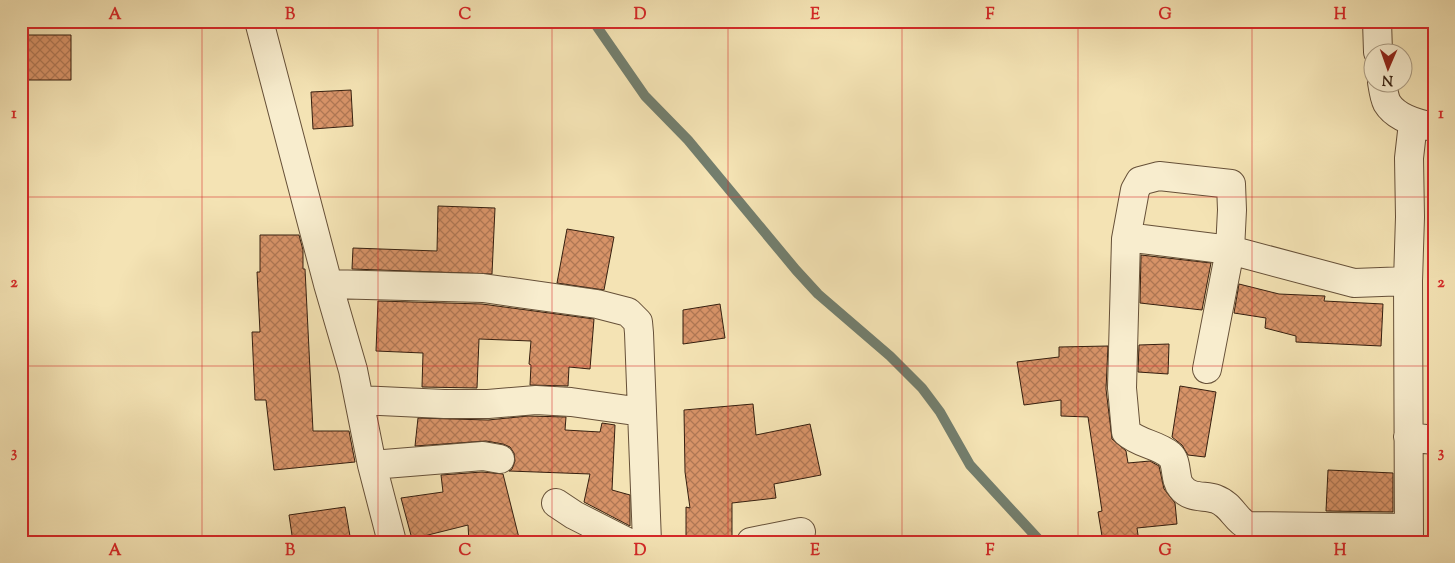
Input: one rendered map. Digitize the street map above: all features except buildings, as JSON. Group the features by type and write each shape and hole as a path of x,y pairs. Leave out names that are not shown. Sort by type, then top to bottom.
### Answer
{"street":[{"path":"259,21 328,284 354,370 372,465 392,542"},
{"path":"1377,21 1378,42"},
{"path":"1207,369 1230,250 1231,184 1159,176 1140,180 1135,190 1126,239 1122,388 1126,432 1133,439 1163,450 1173,457 1180,487 1185,491 1191,495 1218,500 1233,511 1241,523 1248,526 1409,535 1421,439 1408,281 1409,158 1424,125 1400,115 1387,103 1384,92"},
{"path":"1126,239 1142,239 1230,250 1354,282 1408,281"},
{"path":"328,284 483,288 597,304 628,312 638,322 647,542"},
{"path":"359,400 444,404 488,404 536,400 571,402 642,412"},
{"path":"372,465 483,456 500,460"},
{"path":"556,503 574,515 627,542"},
{"path":"751,542 801,532"}],"waterway":[{"path":"593,21 645,96 688,140 796,270 818,294 890,356 922,388 940,412 970,465 1041,542"}]}
